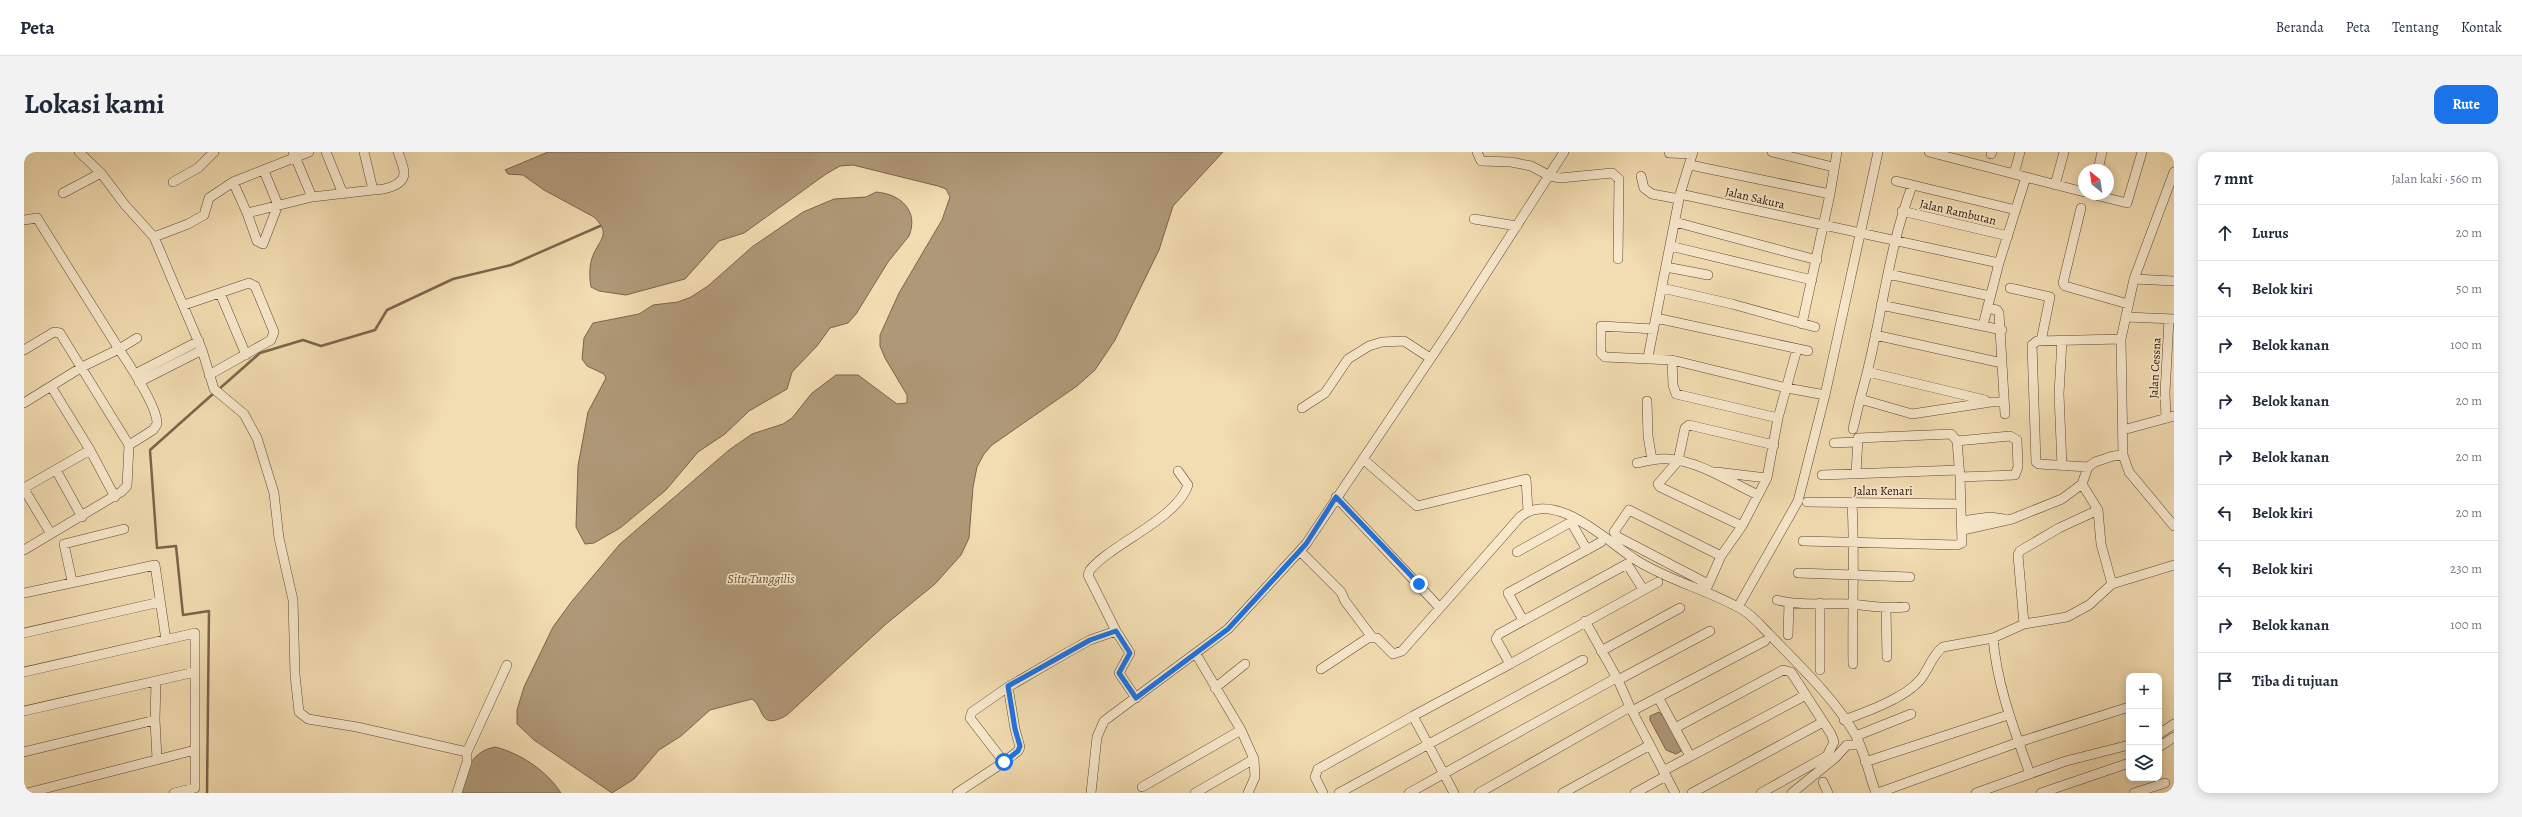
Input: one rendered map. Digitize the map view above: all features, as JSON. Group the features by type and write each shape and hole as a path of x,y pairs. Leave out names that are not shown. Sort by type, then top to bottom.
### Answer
{"street":[{"path":"79,152 101,173 125,205 154,237 199,341 214,389 244,414 257,438 272,486 279,538 293,600 295,676 299,712 308,719 357,727 467,752"},
{"path":"173,182 198,168 214,152"},
{"path":"154,237 188,224 204,215 209,198 233,182 264,171 294,155 309,152"},
{"path":"326,152 343,194"},
{"path":"364,152 373,190"},
{"path":"247,213 312,197 384,189 400,182 403,178 404,173 398,152"},
{"path":"1477,152 1481,161 1511,162 1531,166 1550,176 1576,178 1612,173 1616,175 1619,179 1618,259"},
{"path":"1090,793 1097,737 1104,721 1228,629 1300,551 1430,358 1550,176 1564,152"},
{"path":"1772,152 1833,167"},
{"path":"1802,324 1824,226 1833,167 1837,152"},
{"path":"1738,607 1798,501 1825,395 1878,152"},
{"path":"1929,152 2078,191"},
{"path":"2014,174 2020,152"},
{"path":"2055,185 2064,152"},
{"path":"2099,164 2102,152"},
{"path":"2114,200 2127,203 2142,152"},
{"path":"1648,357 1680,196 1690,165 1692,153 1669,153"},
{"path":"294,155 312,197"},
{"path":"1690,165 1830,194"},
{"path":"233,182 247,213 250,227 260,244 265,242 278,205 264,171"},
{"path":"2174,172 2134,279 2121,339 2123,455 2129,472 2174,526"},
{"path":"63,193 101,173"},
{"name":"Jalan Sakura","path":"1641,176 1644,188 1652,194 1680,196 1998,263"},
{"path":"1983,326 1998,263 2026,177"},
{"path":"1896,181 2016,210"},
{"path":"1853,429 1868,372 1894,240 1902,211 1912,186"},
{"path":"2082,208 2063,283 2067,288 2128,304"},
{"name":"Jalan Rambutan","path":"1902,211 2008,236"},
{"path":"24,220 36,218 138,378 155,414 157,424 153,430 129,445"},
{"path":"1474,219 1517,226"},
{"path":"1675,222 1817,260"},
{"path":"1670,246 1812,280"},
{"path":"1666,267 1708,275"},
{"path":"1888,274 1990,296"},
{"path":"2134,279 2174,281"},
{"path":"184,305 249,283 255,286 263,306 274,337 246,355 209,375"},
{"path":"1662,288 1732,304 1815,327"},
{"path":"2010,288 2050,297 2041,341"},
{"path":"220,293 246,355"},
{"path":"1881,305 2002,330"},
{"path":"1987,308 1997,310 1999,313 2002,330 2004,414"},
{"path":"2126,317 2172,319"},
{"path":"1656,318 1808,351"},
{"name":"Jalan Cessna","path":"2170,417 2169,391 2172,319"},
{"path":"1654,329 1604,325 1600,327 1601,353 1604,357 1648,357 1672,360 1787,388 1825,395"},
{"path":"24,350 57,332 82,367 129,445 127,486 115,498 24,550"},
{"path":"1875,335 2002,363"},
{"path":"24,403 52,388 82,367 138,338"},
{"path":"2121,339 2041,341 2034,342 2031,349 2034,458 2039,464 2088,467 2101,459 2123,455"},
{"path":"2062,340 2059,394 2062,466"},
{"path":"138,378 199,341"},
{"path":"1302,408 1325,393 1348,359 1369,346 1382,342 1404,341 1430,358"},
{"path":"1706,588 1721,556 1742,526 1767,478 1778,418 1797,349"},
{"path":"138,378 202,350"},
{"path":"1672,360 1672,385 1676,394 1778,418"},
{"path":"1868,372 1990,402"},
{"path":"52,388 90,450 115,498"},
{"path":"1860,399 1912,414 1990,402 2003,402"},
{"path":"1647,401 1648,436 1652,460"},
{"path":"2123,430 2170,417"},
{"path":"1742,526 1659,487 1658,484 1678,461 1685,428 1689,425 1774,445"},
{"path":"1803,541 1959,545 1962,541 1960,473 1956,441 1951,434 1858,438 1856,442 1856,474"},
{"path":"1822,475 1960,473 2015,475 2018,467 2017,440 2010,436 1956,441"},
{"path":"1834,443 1856,442"},
{"path":"51,534 24,489 90,450"},
{"path":"1300,551 1341,592 1345,601 1372,637 1376,638 1390,652 1398,653 1528,511 1526,479 1417,506 1362,458"},
{"path":"1637,463 1652,460 1678,461 1707,470 1758,495"},
{"path":"1962,526 2012,519 2062,499 2082,484 2088,467"},
{"path":"56,470 82,517"},
{"path":"1136,698 1119,673 1130,653 1116,631 1088,575 1090,570 1153,523 1180,499 1188,486 1178,470"},
{"path":"1707,470 1767,478"},
{"path":"2082,484 2098,510 2101,544 2112,584"},
{"path":"1336,497 1439,607"},
{"name":"Jalan Kenari","path":"1806,502 1960,504"},
{"path":"1852,503 1854,542 1852,604 1853,664"},
{"path":"1721,556 1629,510 1614,532 1618,537 1738,607 1757,622 1795,660 1844,720 1857,740 1877,793 2019,742 2126,708"},
{"path":"2024,624 2018,555 2020,552 2059,528 2098,510"},
{"path":"1528,511 1559,511 1574,516 1604,535 1636,560 1706,588"},
{"path":"1517,552 1571,522 1587,550"},
{"path":"72,581 64,544 124,529"},
{"path":"1523,620 1508,593 1601,542"},
{"path":"1510,664 1496,636 1523,620 1627,564 1643,589"},
{"path":"24,593 72,581 155,565 166,640"},
{"path":"1844,720 1868,711 1908,689 1920,680 1938,651 1943,646 1993,638 2024,624 2067,617 2090,605 2112,584 2174,565"},
{"path":"1798,573 1910,577"},
{"path":"1323,793 1315,777 1318,769 1510,664 1584,621 1658,582"},
{"path":"1777,600 1789,603 1852,604 1886,609 1905,607"},
{"path":"24,633 160,602"},
{"path":"1788,635 1789,603"},
{"path":"1820,603 1820,670"},
{"path":"1601,651 1680,608"},
{"path":"1886,609 1887,657"},
{"path":"1584,621 1617,679 1675,793"},
{"path":"1004,762 970,716 972,712 1008,686 1090,640 1116,631"},
{"path":"1409,793 1617,679 1710,632"},
{"path":"24,672 195,633 195,788 174,793"},
{"path":"1321,669 1372,637"},
{"path":"1993,638 1995,661 2008,715 2030,774"},
{"path":"1479,793 1631,709 1658,698 1765,641"},
{"path":"1196,654 1241,730 1254,759 1255,777 1248,793"},
{"path":"1339,793 1583,660"},
{"path":"1215,688 1245,664"},
{"path":"457,793 467,762 467,752 507,665"},
{"path":"1675,728 1783,670 1791,672 1834,742 1827,756 1761,793"},
{"path":"24,711 195,672"},
{"path":"156,681 155,720 157,759"},
{"path":"958,793 1018,751 1020,746 1015,729 1008,686"},
{"path":"1635,793 1690,756 1806,695"},
{"path":"1658,698 1690,756"},
{"path":"1792,793 1824,767 1847,745 1911,714"},
{"path":"1865,762 2008,715"},
{"path":"1413,716 1454,793"},
{"path":"24,752 155,720"},
{"path":"1692,793 1823,722"},
{"path":"2162,732 2174,724"},
{"path":"1142,787 1241,730"},
{"path":"2162,745 2174,737"},
{"path":"1563,793 1650,745"},
{"path":"1976,793 2066,761 2126,746"},
{"path":"26,793 195,750"},
{"path":"1195,793 1254,759"},
{"path":"2041,793 2061,790 2126,764"},
{"path":"1823,782 1828,793"},
{"path":"2134,793 2165,783"}],"water":[{"name":"Situ Tunggilis","path":"548,152 1223,152 1173,206 1159,250 1115,340 1095,370 1077,386 992,445 984,454 977,467 973,487 969,538 961,555 935,584 886,624 787,715 778,720 767,720 752,699 710,710 681,736 659,750 634,779 612,793 534,740 517,724 517,710 524,687 553,627 572,601 620,544 729,450 752,434 783,424 792,418 812,393 836,375 858,375 897,404 907,403 907,395 885,358 880,346 880,335 899,293 942,220 950,197 946,189 938,186 853,165 840,166 826,174 744,233 719,241 685,279 626,295 599,291 591,287 590,265 603,235 602,227 599,222 594,217 544,190 523,175 508,174 505,170"},
{"path":"876,192 893,196 906,205 912,219 911,227 909,236 888,262 856,314 848,323 830,328 817,346 792,372 787,389 749,411 725,434 698,452 666,490 620,528 594,543 585,544 576,527 578,466 588,412 606,378 604,374 587,366 582,359 584,338 593,323 639,314 653,305 678,302 691,297 708,286 752,247 803,212 834,199 866,197"},
{"path":"1659,712 1664,717 1683,750 1676,754 1666,750 1650,720 1650,716"},
{"path":"495,747 523,758 541,770 561,793 460,793 464,777 470,764 480,753"}],"waterway":[{"path":"218,390 260,353 303,340 321,346 375,330 387,310 453,279 511,265 600,226"},
{"path":"207,793 209,611 183,615 176,546 157,548 150,450 214,393"}],"route":[{"path":"1004,762 1018,751 1020,746 1015,729 1008,686 1090,640 1116,631 1130,650 1130,653 1119,673 1136,698 1228,629 1252,605 1306,544 1336,497 1419,584"}]}
